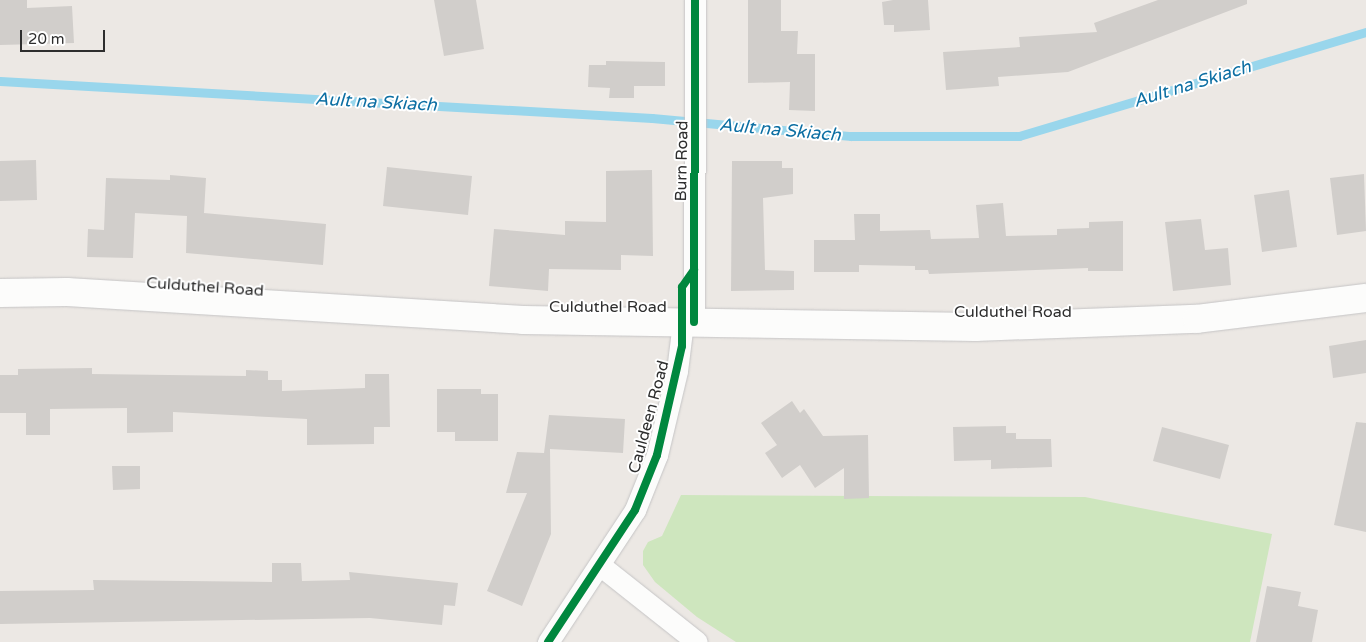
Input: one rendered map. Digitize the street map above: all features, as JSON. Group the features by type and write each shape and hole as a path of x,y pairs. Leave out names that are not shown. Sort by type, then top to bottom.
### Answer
{"main road":[{"name":"Culduthel Road","path":"0,293 67,292 523,320 1094,325 1197,319 1366,298"}],"street":[{"name":"Burn Road","path":"688,322 694,270 695,0"},
{"name":"Cauldeen Road","path":"548,642 601,566 635,510 657,455 688,322"},
{"path":"601,566 697,642"}],"green space":[{"path":"681,495 1085,497 1272,534 1250,642 736,642 697,617 655,582 643,565 643,551 648,542 662,536"}],"building":[{"path":"0,0 27,0 27,8 72,6 74,43 0,45"},
{"path":"434,0 476,0 484,49 444,56"},
{"path":"748,0 781,0 781,31 798,31 797,54 815,54 815,111 789,110 790,82 748,83"},
{"path":"893,0 928,0 930,30 894,32 894,25 884,25 882,2"},
{"path":"1158,0 1247,0 1247,4 1068,72 998,77 999,86 946,90 943,52 1020,47 1019,37 1097,32 1094,23"},
{"path":"606,61 665,62 665,86 634,86 634,98 609,98 610,88 588,87 589,65 606,65"},
{"path":"36,160 37,200 0,201 0,161"},
{"path":"732,161 782,161 782,168 793,168 793,194 763,198 765,270 794,271 794,290 731,291"},
{"path":"387,167 472,176 468,215 383,206"},
{"path":"652,170 653,256 621,255 621,270 549,269 548,291 489,286 494,229 565,235 565,221 606,222 606,171"},
{"path":"1364,174 1366,231 1337,235 1330,178"},
{"path":"170,175 206,178 204,213 326,224 323,265 186,253 187,216 135,213 133,258 87,257 88,229 104,230 106,178 170,180"},
{"path":"1289,190 1297,247 1262,252 1254,195"},
{"path":"1003,203 1006,236 1057,235 1057,229 1089,228 1089,222 1123,221 1123,271 1088,271 1088,268 929,274 928,270 915,270 915,266 859,265 859,272 814,272 814,240 855,240 854,214 880,214 880,231 930,230 931,239 979,238 976,205"},
{"path":"1201,219 1205,250 1228,248 1231,285 1173,291 1165,222"},
{"path":"1366,340 1366,373 1333,378 1329,346"},
{"path":"92,368 92,374 246,376 246,370 268,371 268,380 282,380 282,391 365,388 365,374 389,374 390,427 374,427 374,444 307,445 307,419 173,412 173,432 127,433 127,408 50,409 50,435 26,435 26,413 0,413 0,375 18,375 18,369"},
{"path":"437,389 481,389 481,394 498,394 498,441 455,441 455,432 437,432"},
{"path":"792,401 800,413 804,409 823,436 868,435 869,498 844,499 844,468 815,488 800,465 782,478 765,453 777,445 761,423"},
{"path":"549,415 625,419 623,453 550,449 551,534 522,606 487,591 527,493 506,493 517,452 544,453"},
{"path":"1356,422 1366,423 1366,532 1334,525"},
{"path":"1006,426 1006,433 1016,433 1016,439 1051,439 1052,467 991,469 991,460 954,461 953,427"},
{"path":"1162,427 1229,445 1220,479 1153,461"},
{"path":"112,466 140,466 140,489 113,490"},
{"path":"272,563 301,563 302,581 350,580 349,572 458,583 455,606 444,605 442,625 370,618 0,624 0,591 94,590 93,580 272,582"},
{"path":"1267,586 1301,592 1298,606 1318,610 1312,642 1256,642"}],"waterway":[{"name":"Ault na Skiach","path":"0,81 652,118 851,136 1019,136 1366,32"}],"cycle path":[{"path":"694,322 695,0"},
{"path":"548,642 635,510 657,455 682,346 682,287 694,270"}]}
